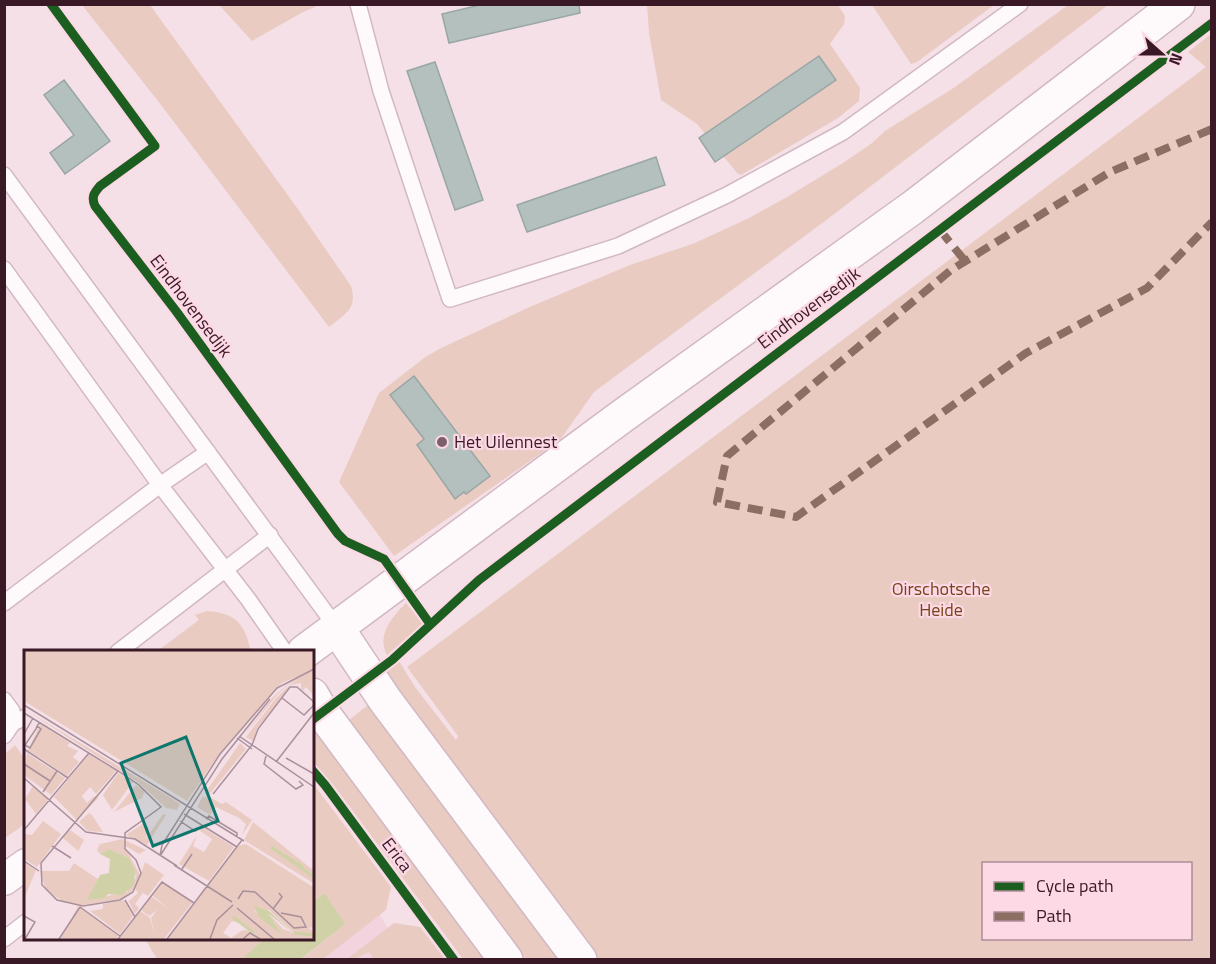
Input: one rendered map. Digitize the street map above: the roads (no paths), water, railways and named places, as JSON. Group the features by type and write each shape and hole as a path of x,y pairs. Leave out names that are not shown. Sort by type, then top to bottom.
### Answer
{"street":[{"name":"Eindhovensedijk","path":"307,650 621,417 912,208 1178,4"},
{"path":"337,628 385,700 580,960"},
{"name":"Erica","path":"314,698 506,960"},
{"path":"4,880 24,865"}],"lane":[{"path":"358,4 381,91 450,298 618,246 727,195 843,132 1020,4"},
{"path":"4,175 337,628"},
{"path":"4,269 160,485 226,570 284,650"},
{"path":"4,603 160,485 208,452"},
{"path":"121,650 270,536"},
{"path":"4,700 20,720 4,736"},
{"path":"4,939 24,924"}],"place":[{"name":"Het Uilennest","path":"442,442"}],"park label":[{"name":"Oirschotsche Heide","path":"941,599"}]}
